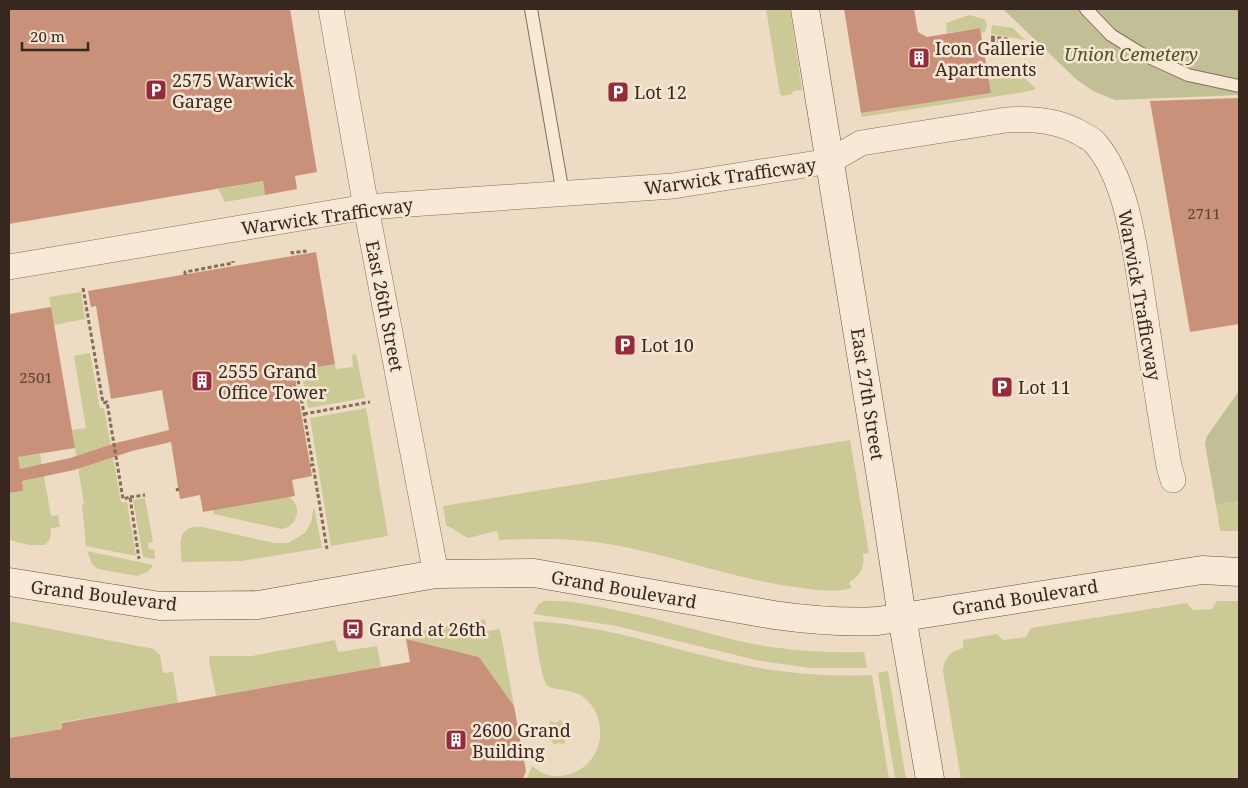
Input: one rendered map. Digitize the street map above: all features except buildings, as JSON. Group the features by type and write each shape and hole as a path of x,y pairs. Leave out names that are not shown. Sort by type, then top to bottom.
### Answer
{"main road":[{"name":"East 27th Street","path":"805,9 902,617 930,779"},
{"name":"Grand Boulevard","path":"9,582 160,606 258,605 436,574 534,572 800,619 854,622 902,617 1202,570 1239,572"}],"street":[{"name":"East 26th Street","path":"331,9 366,207 436,574"},
{"name":"Warwick Trafficway","path":"9,267 366,207 673,186 830,161 861,143 1006,120 1026,118 1052,121 1074,130 1094,142 1109,163 1124,198 1132,236 1169,466 1173,480"}],"lane":[{"path":"531,9 563,194"},
{"path":"1086,9 1112,35 1140,53 1188,75 1239,86"}],"path":[{"path":"292,251 292,253 306,250 306,254"},
{"path":"185,275 184,272 233,263 233,261"},
{"path":"84,288 103,403 107,402 122,499 145,495"},
{"path":"297,374 327,549"},
{"path":"304,414 370,402"},
{"path":"130,497 139,559"}],"shaded area":[{"path":"766,9 790,9 802,90 793,91 792,94 783,96 780,94"},
{"path":"969,15 984,19 987,24 985,32 981,33 980,28 947,33 946,23"},
{"path":"992,25 1013,28 1025,40 991,34"},
{"path":"1021,74 1036,89 862,117 861,113 990,93 988,80"},
{"path":"263,181 265,195 225,202 218,189"},
{"path":"81,292 85,319 54,325 49,297"},
{"path":"90,353 100,408 104,408 121,502 127,502 136,556 86,546 82,504 84,504 72,430 86,428 74,356"},
{"path":"356,354 365,398 308,408 301,370 335,364 336,369 353,367 352,355"},
{"path":"366,408 388,536 331,546 310,418"},
{"path":"850,440 869,553 863,554 861,571 849,582 852,588 845,590 816,590 773,583 605,543 560,539 499,540 497,531 468,538 446,525 443,506"},
{"path":"40,454 51,516 58,515 60,527 51,528 50,539 45,545 30,545 9,540 9,493 23,491 18,457"},
{"path":"290,497 294,501 297,511 294,521 287,528 281,529 214,514 213,510"},
{"path":"145,498 153,542 148,543 149,549 154,549 155,559 143,557 133,500"},
{"path":"1239,501 1239,531 1220,531 1216,505"},
{"path":"314,507 322,548 241,561 182,562 182,537 188,529 202,527 275,543 288,543 305,533 311,522"},
{"path":"87,551 153,565 148,572 137,576 98,569 92,564"},
{"path":"544,601 575,603 621,611 735,640 767,646 815,651 864,652 867,668 810,668 760,661 612,625 533,614 538,605"},
{"path":"1217,601 1239,601 1239,779 961,779 943,671 949,656 963,648 963,640 997,634 1003,640 1026,637 1031,628 1187,603 1193,610 1212,609"},
{"path":"485,619 487,631 500,629 514,706 479,657 406,639 405,634"},
{"path":"9,621 154,649 160,655 163,673 173,672 178,703 62,722 62,729 9,738"},
{"path":"533,621 590,628 754,667 827,675 872,675 889,779 527,779 532,766 544,774 553,776 567,775 579,770 594,755 599,744 600,734 595,712 584,697 547,685 540,664"},
{"path":"335,640 338,652 377,646 381,667 216,696 209,661 210,656 252,656"},
{"path":"888,671 906,779 895,779 878,673"},
{"path":"561,719 563,724 569,726 570,736 565,739 564,744 558,743 554,745 551,740 546,739 547,733 544,729 549,726 550,721 556,723"}],"green space":[{"name":"Union Cemetery","path":"1003,9 1239,9 1239,95 1115,100 1093,91 1076,79"},
{"path":"1239,391 1239,501 1216,505 1205,444 1207,436"}],"place":[{"name":"Icon Gallerie Apartments","path":"919,58"},
{"name":"2575 Warwick Garage","path":"156,90"},
{"name":"Lot 12","path":"618,92"},
{"name":"Lot 10","path":"625,345"},
{"name":"2555 Grand Office Tower","path":"202,381"},
{"name":"Lot 11","path":"1002,387"},
{"name":"Grand at 26th","path":"353,629"},
{"name":"2600 Grand Building","path":"456,740"}]}
